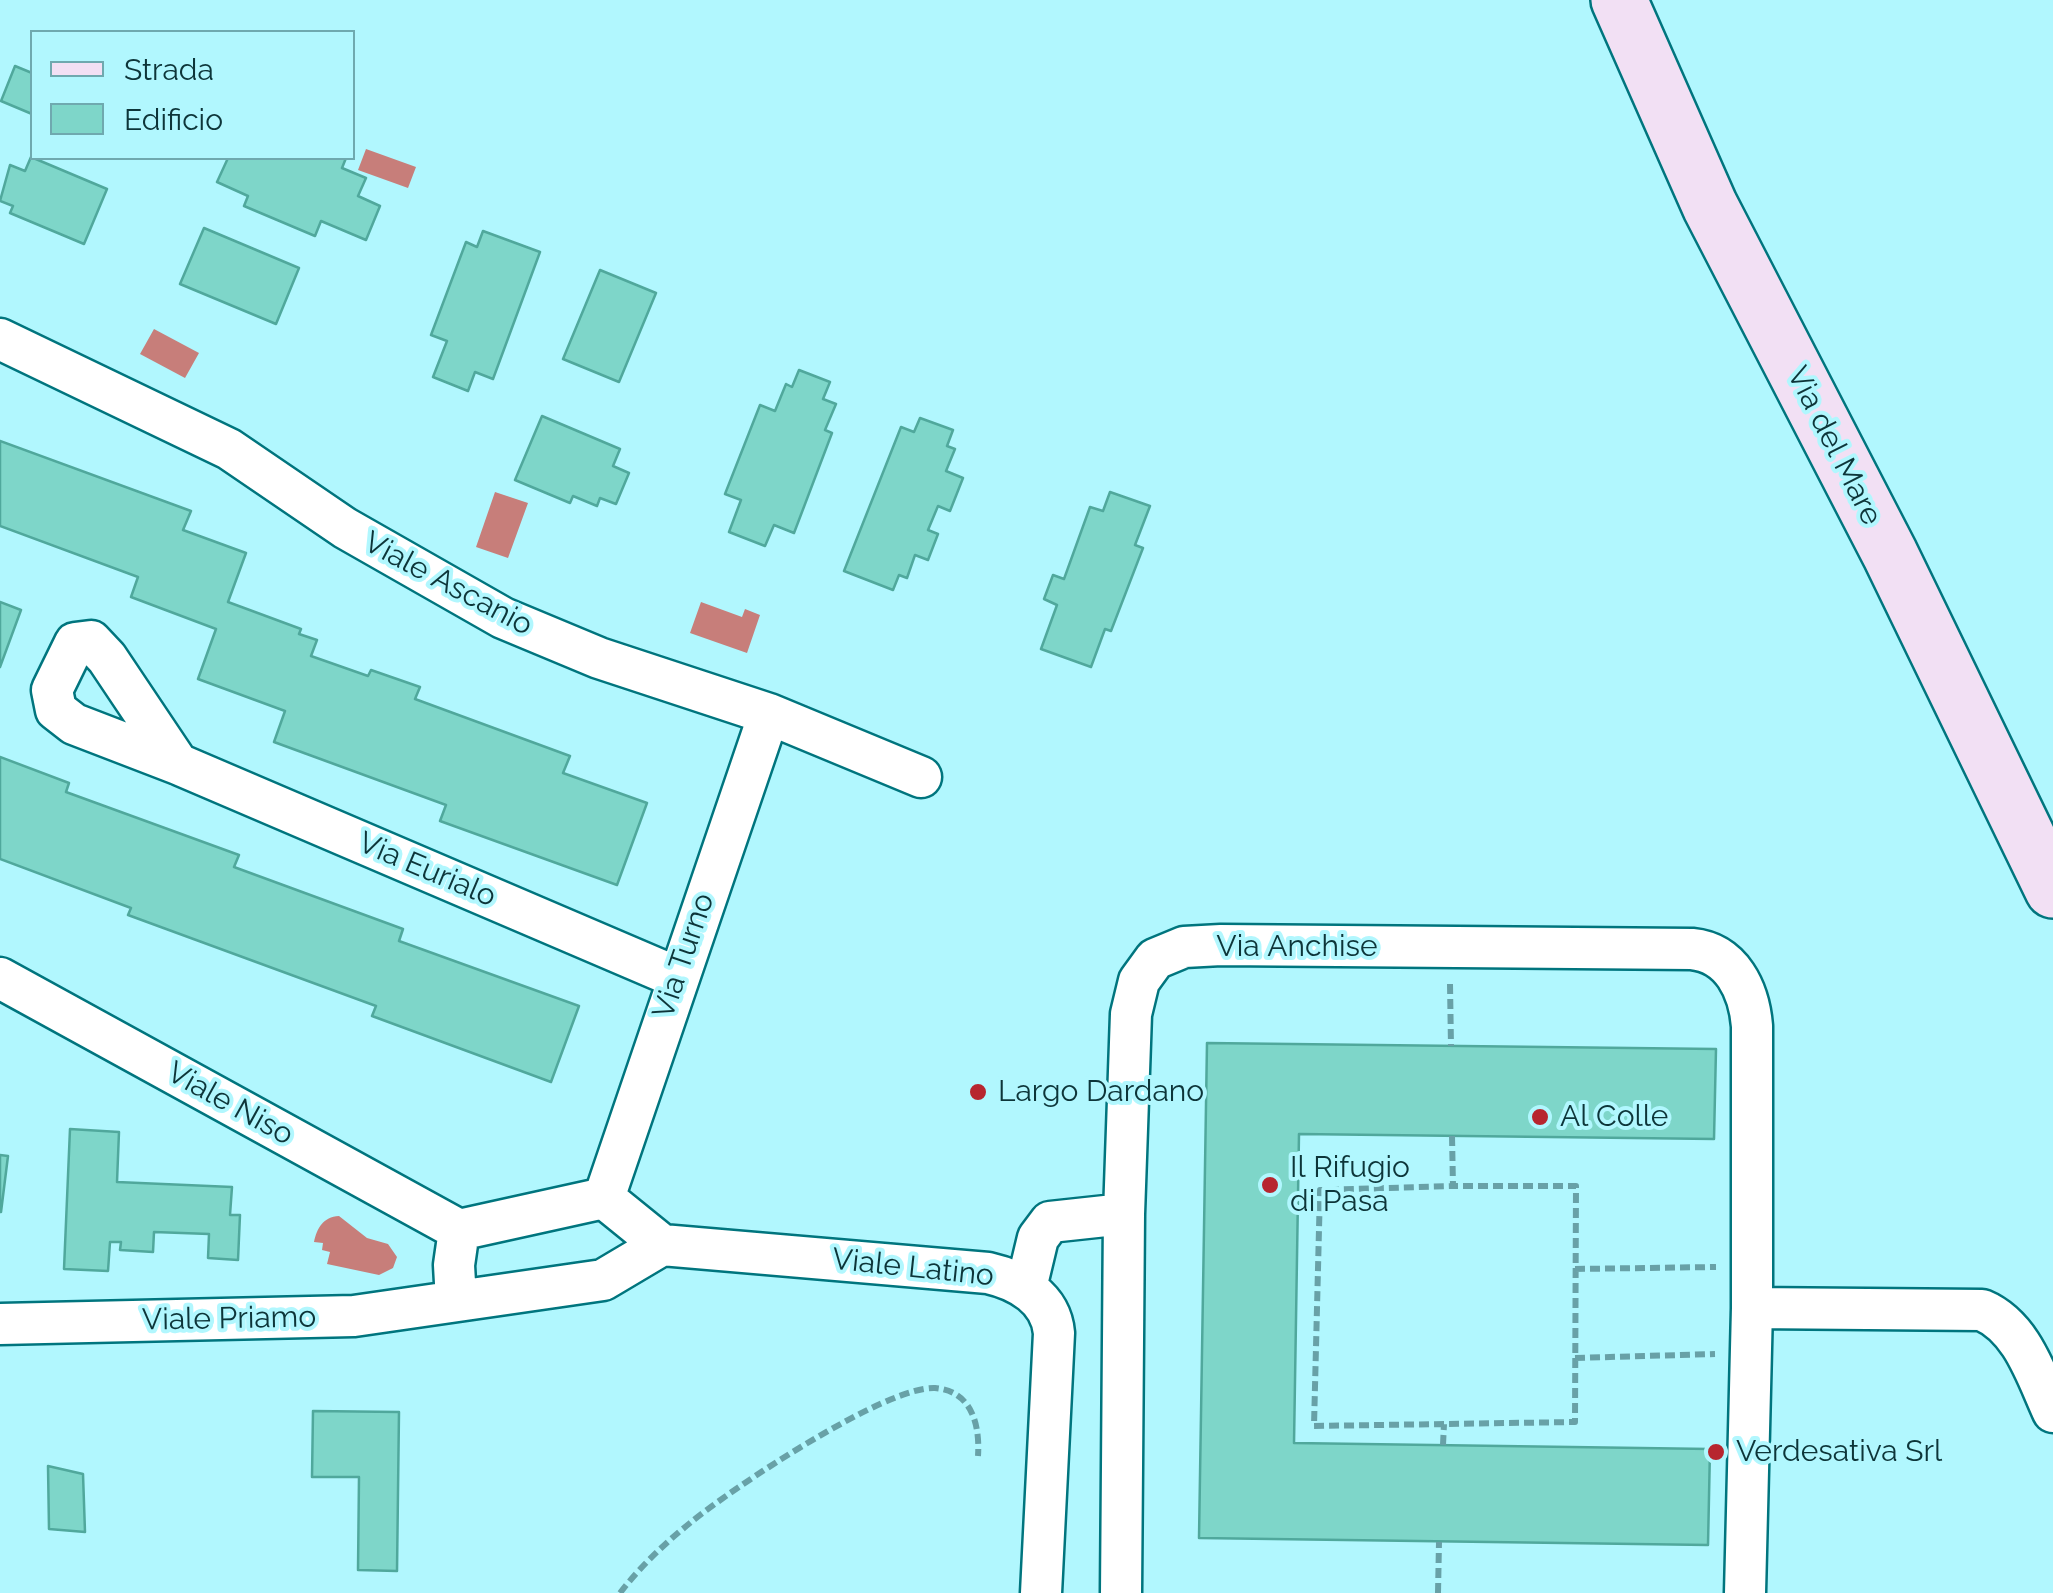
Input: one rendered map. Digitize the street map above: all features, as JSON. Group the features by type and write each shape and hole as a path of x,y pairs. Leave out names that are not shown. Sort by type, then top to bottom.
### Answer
{"main road":[{"name":"Via del Mare","path":"1619,0 1710,206 1890,554 2053,890"}],"street":[{"name":"Viale Ascanio","path":"0,338 218,444 345,528 504,618 599,658 769,714 921,777"},
{"name":"Via Turno","path":"604,1198 676,976 769,714"},
{"name":"Via Eurialo","path":"178,764 676,976"},
{"name":"Via Anchise","path":"1121,1593 1124,1214 1131,1014 1139,981 1155,960 1184,947 1221,944 1692,949 1712,954 1727,964 1746,996 1751,1016 1752,1308 1745,1593"},
{"name":"Viale Niso","path":"0,978 459,1230"},
{"path":"456,1301 454,1265 459,1230 604,1198 662,1245"},
{"path":"1026,1288 1038,1238 1050,1222 1124,1214"},
{"name":"Viale Latino","path":"662,1245 988,1273 1026,1288 1047,1310 1054,1333 1041,1593"},
{"name":"Viale Priamo","path":"0,1324 308,1318 456,1301 602,1280 662,1245"},
{"path":"1752,1308 1982,1310 2004,1324 2022,1346 2053,1412"}],"path":[{"path":"1450,948 1450,1046"},
{"path":"1452,1136 1454,1186"},
{"path":"1454,1186 1576,1186 1575,1422 1314,1426 1320,1190 1454,1186"},
{"path":"1575,1269 1752,1266"},
{"path":"1575,1358 1751,1353"},
{"path":"620,1593 693,1520 858,1414 897,1398 932,1388 956,1392 969,1406 979,1433 978,1456"},
{"path":"1444,1424 1444,1445"},
{"path":"1438,1593 1439,1542"}],"shaded area":[{"path":"366,149 416,167 408,188 358,170"},
{"path":"154,329 199,353 185,378 140,354"},
{"path":"495,492 528,503 508,558 476,547"},
{"path":"701,602 742,617 745,609 760,615 747,653 690,633"},
{"path":"339,1216 367,1238 388,1244 397,1257 393,1268 379,1275 327,1264 330,1252 322,1250 323,1243 314,1242 322,1224"}],"building":[{"path":"15,66 30,72 30,113 1,101"},
{"path":"30,159 38,160 107,189 84,244 10,213 13,206 0,201 10,165 25,171"},
{"path":"227,160 345,160 342,168 366,178 358,196 380,206 366,240 321,221 315,236 244,206 248,196 217,182"},
{"path":"204,228 299,268 276,324 180,284"},
{"path":"483,231 540,252 493,379 475,372 468,391 433,377 447,341 431,335 466,242 477,247"},
{"path":"600,270 656,293 619,382 563,359"},
{"path":"799,370 830,382 823,399 836,404 825,430 832,433 794,533 774,525 765,546 729,532 741,500 725,494 760,405 775,411 786,384 792,387"},
{"path":"542,416 620,449 613,466 629,473 616,504 600,498 597,506 573,496 570,503 515,480"},
{"path":"920,418 953,430 947,446 955,449 946,471 963,478 950,511 938,506 928,530 938,534 928,560 915,555 907,578 899,575 893,590 844,571 901,427 914,432"},
{"path":"0,441 191,511 183,530 246,553 228,602 301,629 299,634 317,640 311,656 368,676 371,670 420,687 415,699 570,756 563,773 647,803 617,885 440,821 446,805 274,742 285,711 198,679 216,629 131,597 138,577 0,526"},
{"path":"1110,492 1150,506 1135,545 1143,548 1111,631 1105,629 1091,667 1041,649 1057,605 1044,599 1053,575 1064,579 1090,507 1103,511"},
{"path":"0,602 21,610 0,667"},
{"path":"0,757 69,783 66,792 239,855 234,867 403,929 399,941 579,1006 551,1082 372,1016 376,1006 128,915 131,908 0,859"},
{"path":"1207,1043 1716,1049 1714,1139 1299,1134 1294,1443 1710,1449 1708,1545 1199,1538"},
{"path":"70,1129 119,1132 117,1182 232,1187 230,1215 240,1215 238,1260 208,1258 209,1234 154,1232 153,1252 120,1250 121,1242 110,1242 108,1271 64,1269"},
{"path":"0,1155 8,1156 1,1212 0,1212"},
{"path":"313,1411 399,1412 397,1571 358,1570 359,1477 312,1477"},
{"path":"48,1466 83,1474 85,1532 49,1529"}],"place":[{"name":"Largo Dardano","path":"978,1092"},
{"name":"Al Colle","path":"1540,1117"},
{"name":"Il Rifugio di Pasa","path":"1270,1185"},
{"name":"Verdesativa Srl","path":"1716,1452"}]}
